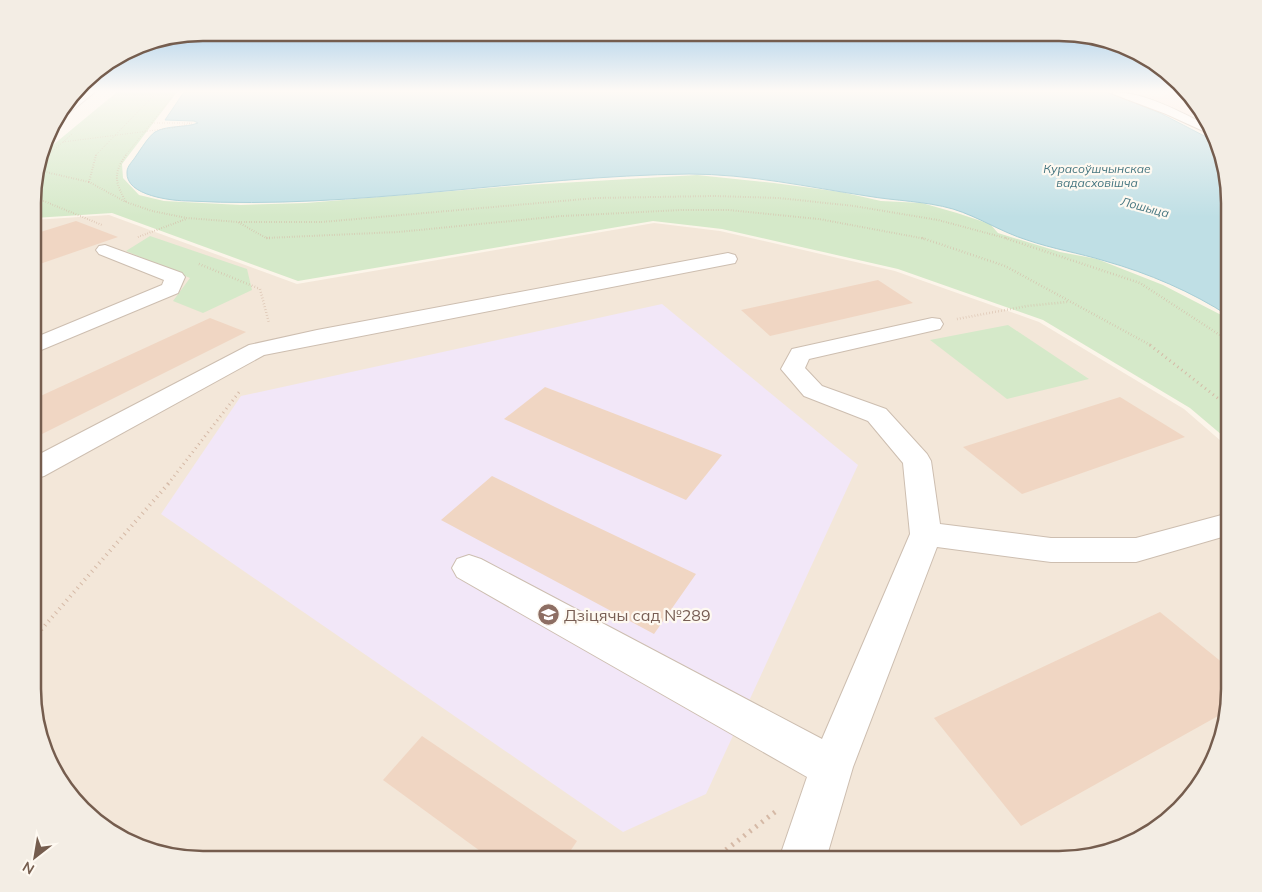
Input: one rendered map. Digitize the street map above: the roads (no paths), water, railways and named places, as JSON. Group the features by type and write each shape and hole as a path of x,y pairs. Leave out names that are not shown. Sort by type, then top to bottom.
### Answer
{"street":[{"path":"41,343 171,289 175,277 105,250"},
{"path":"42,465 257,350 728,259"},
{"path":"806,851 832,766 926,534 917,461 877,415 812,391 794,369 800,354 932,324"},
{"path":"41,328 57,336"},
{"path":"926,534 1051,550 1136,550 1220,527"},
{"path":"469,568 832,766"}],"water":[{"name":"Курасоўшчынскае вадасховішча","path":"153,134 1200,134 1206,137 1218,172 1220,193 1220,311 1185,291 1137,271 1027,240 972,216 932,204 878,198 734,176 689,174 564,180 314,201 252,203 172,200 151,196 142,192 128,180 127,170 129,166"}],"place":[{"name":"Дзіцячы сад №289","path":"548,615"}],"water label":[{"name":"Лошыца","path":"1145,207"}]}
